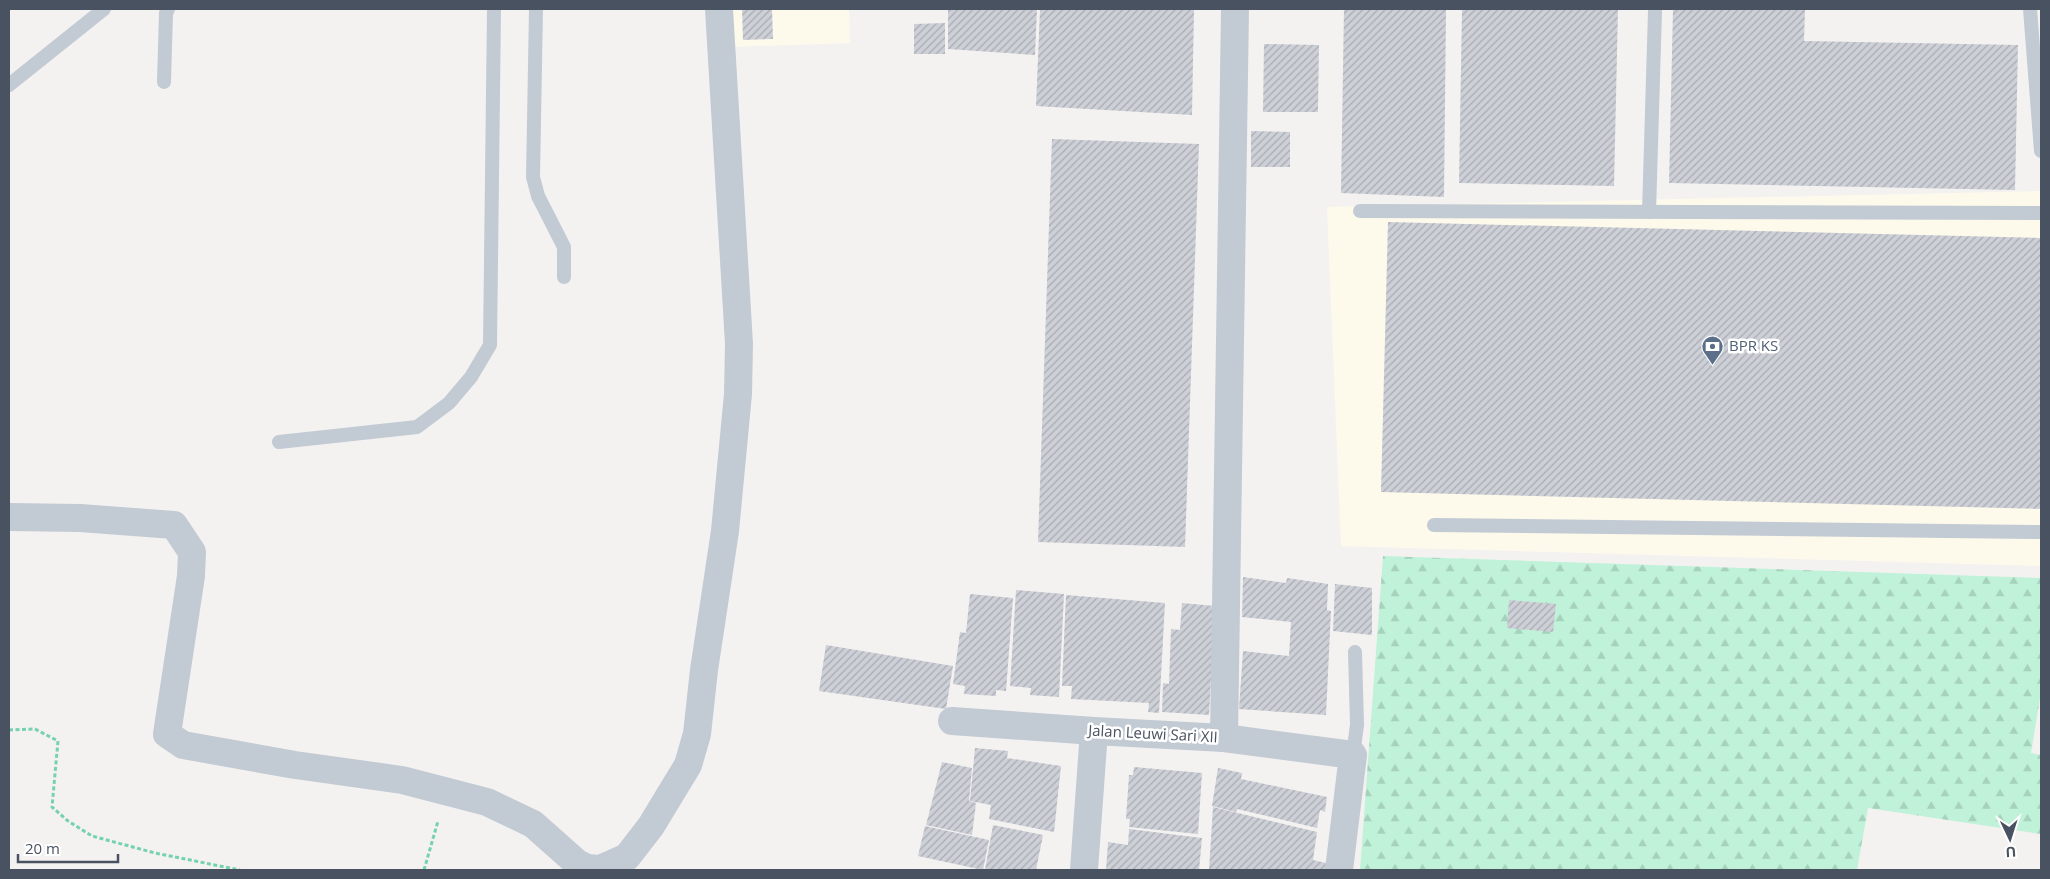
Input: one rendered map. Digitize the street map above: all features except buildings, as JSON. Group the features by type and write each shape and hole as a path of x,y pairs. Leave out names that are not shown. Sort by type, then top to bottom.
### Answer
{"street":[{"path":"9,517 80,518 174,525 192,552 191,576 167,734 182,745 295,765 402,780 487,802 533,824 577,863 587,868 600,868 627,857 651,826 688,765 697,734 704,670 725,531 738,394 738,304 719,9"},
{"path":"1224,738 1235,9"},
{"name":"Jalan Leuwi Sari XII","path":"952,721 1224,738 1353,755"},
{"path":"1084,870 1094,731"},
{"path":"1339,870 1353,755"}],"lane":[{"path":"9,85 104,9"},
{"path":"164,82 166,13 168,9"},
{"path":"279,442 418,428 449,403 471,377 490,344 494,9"},
{"path":"536,9 534,178 538,196 564,247 564,277"},
{"path":"2030,9 2041,151"},
{"path":"1649,212 1655,11"},
{"path":"1360,211 2041,212"},
{"path":"1434,525 2041,532"},
{"path":"1353,755 1358,725 1355,652"}],"path":[{"path":"9,730 35,729 58,741 52,808 92,836 155,853 240,870"},
{"path":"424,870 447,791"}],"shaded area":[{"path":"726,9 849,9 850,43 730,47"},
{"name":"BPR KS","path":"2041,191 2041,566 1341,546 1327,207"}],"green space":[{"path":"1383,556 2041,578 2041,692 2031,753 2041,755 2040,834 1868,808 1857,870 1360,870"}],"place":[{"name":"BPR KS","path":"1713,365"}]}
